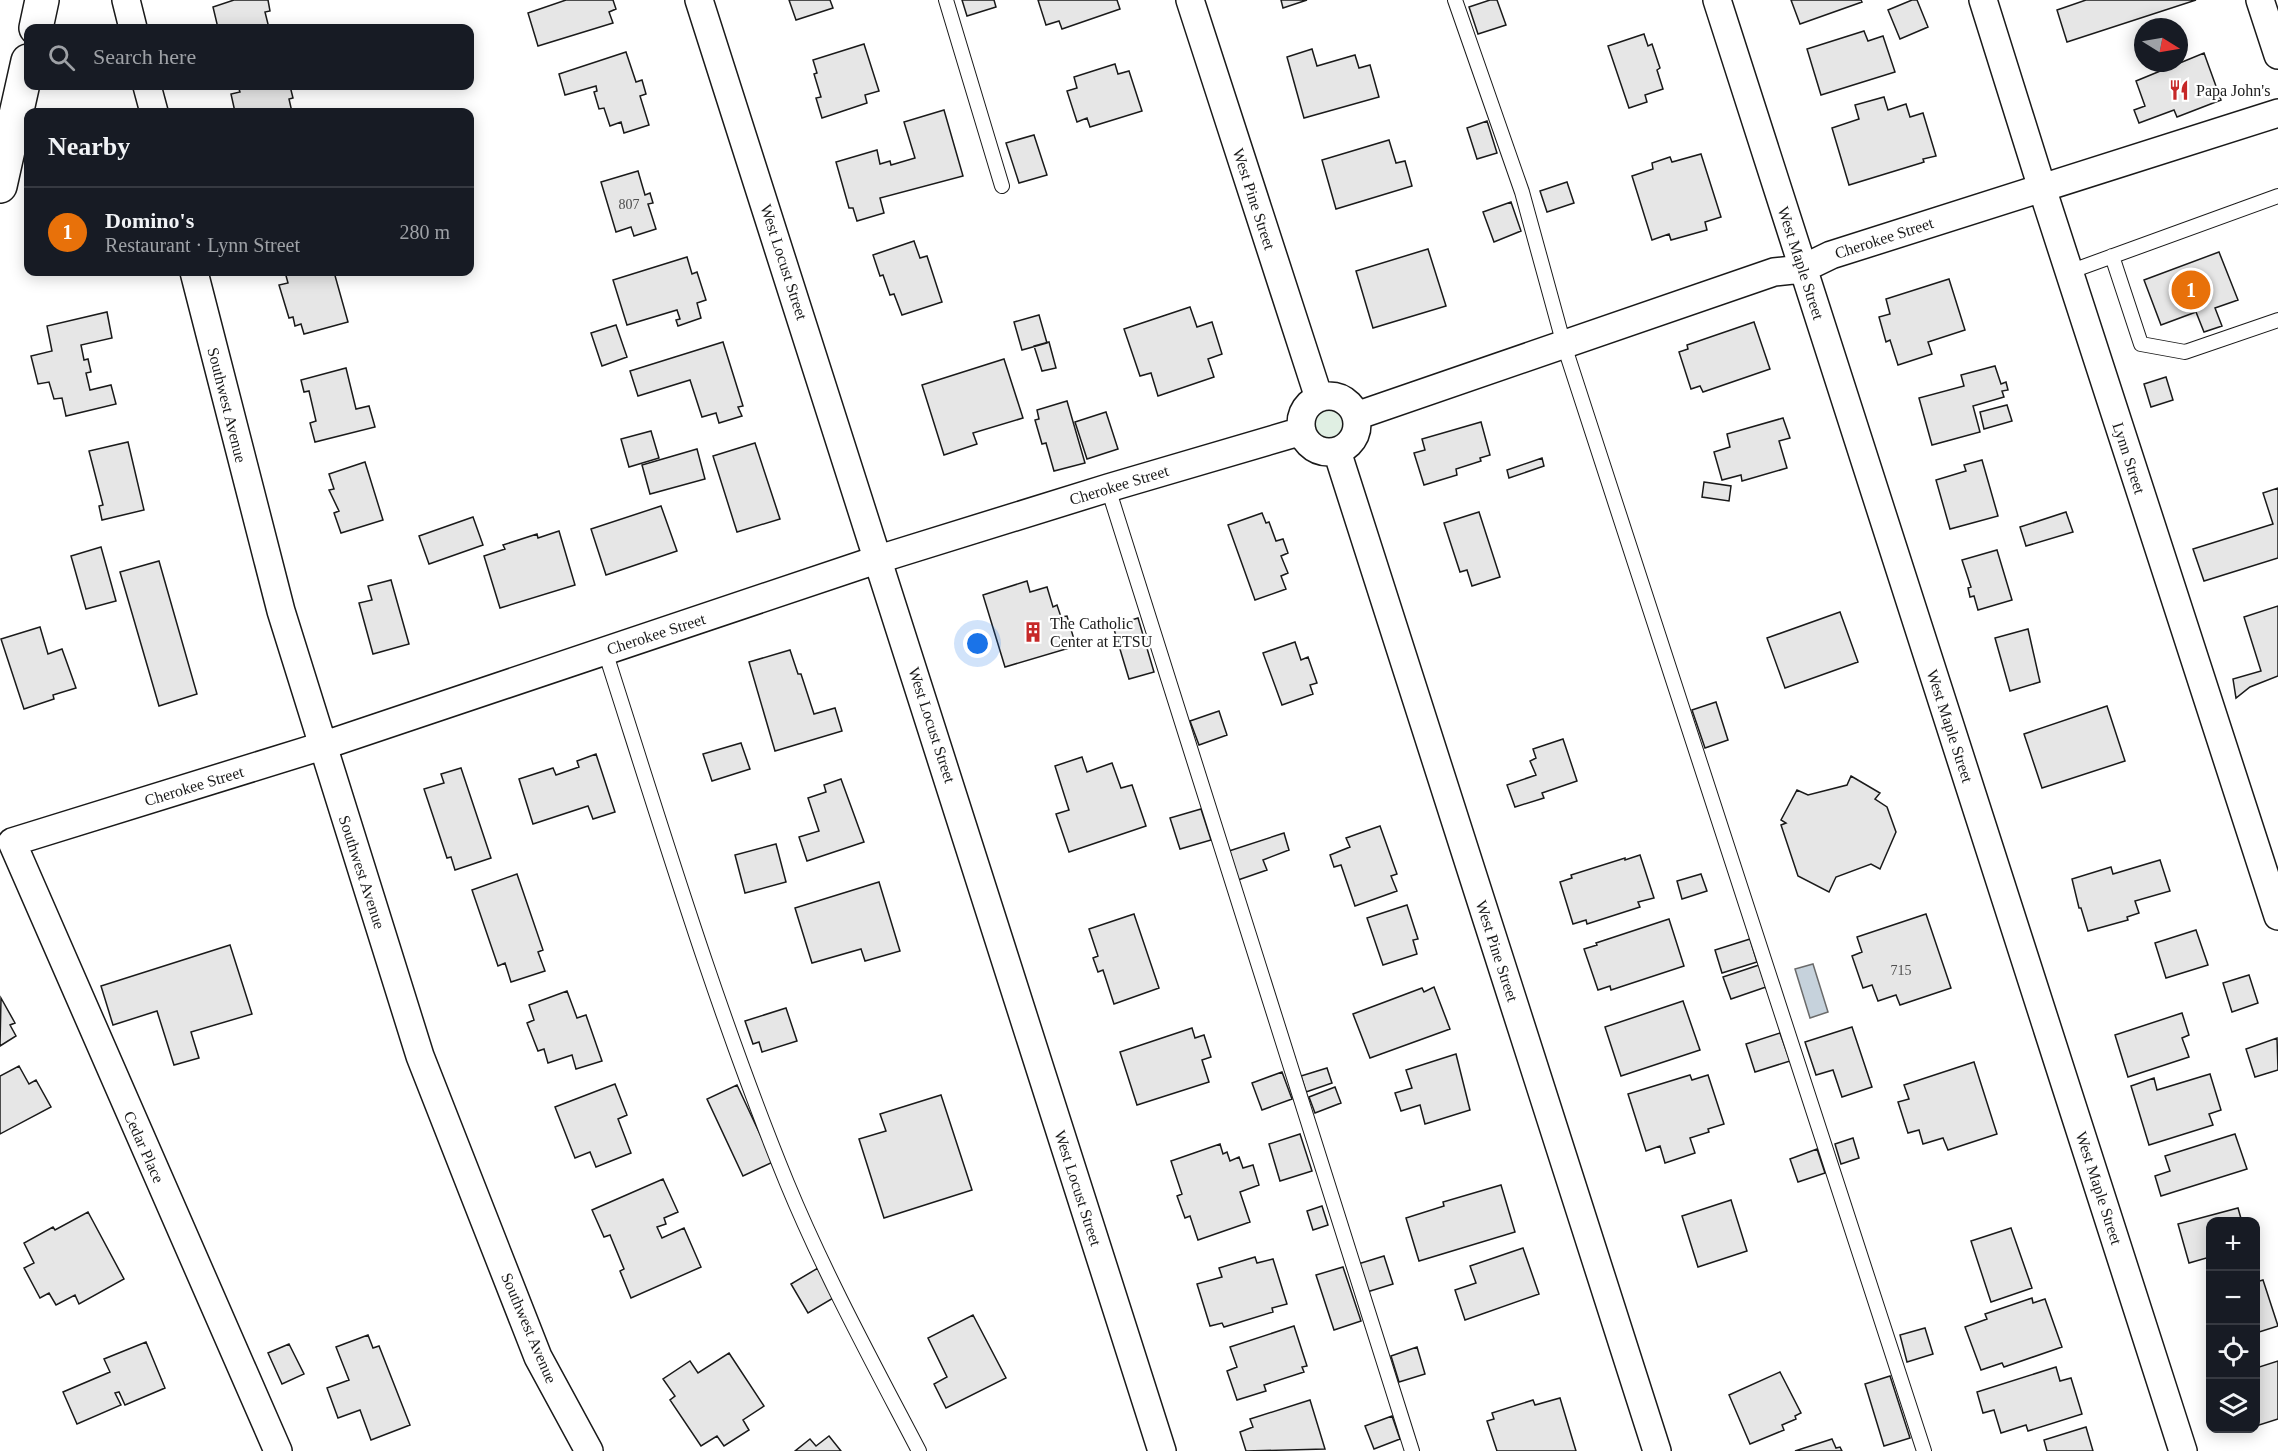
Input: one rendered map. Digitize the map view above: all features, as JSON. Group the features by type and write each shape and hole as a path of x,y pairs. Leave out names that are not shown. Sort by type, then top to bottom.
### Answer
{"highway":[{"path":"37,24 42,0"},
{"path":"0,186 24,79"}],"street":[{"path":"126,0 132,24"},
{"name":"West Locust Street","path":"699,0 1162,1451"},
{"name":"West Pine Street","path":"1190,0 1319,398"},
{"name":"West Maple Street","path":"1717,0 2183,1451"},
{"name":"Lynn Street","path":"1983,0 2278,916"},
{"path":"2260,0 2278,54"},
{"path":"148,90 153,108"},
{"name":"Cherokee Street","path":"1356,416 1774,272 1802,268 1831,255 2278,113"},
{"name":"Southwest Avenue","path":"195,276 278,600 420,1056 538,1357 589,1451"},
{"path":"1337,397 1352,408 1356,416 1355,433 1351,441 1337,451 1320,450 1312,446 1302,432 1301,424 1306,408 1319,398 1337,397"},
{"name":"Cherokee Street","path":"6,846 322,746 879,559 1108,488 1302,432"},
{"name":"West Pine Street","path":"1337,451 1657,1451"},
{"name":"Cedar Place","path":"6,846 278,1451"}],"lane":[{"path":"946,0 1002,186"},
{"path":"1455,0 1522,192 1564,345 1924,1451"},
{"path":"2069,272 2278,196"},
{"path":"2112,256 2141,344 2185,352 2278,320"},
{"path":"1108,488 1412,1451"},
{"path":"605,651 716,994 776,1154 842,1304 920,1451"}],"green space":[{"path":"1329,408 1340,413 1345,424 1340,435 1329,440 1318,435 1313,424 1318,413"}],"shaded area":[{"path":"1813,964 1828,1012 1810,1018 1795,969"}],"building":[{"path":"234,0 268,0 270,11 265,12 268,24 217,24 213,7"},
{"path":"566,0 613,0 616,9 609,12 613,23 538,46 528,13"},
{"path":"789,0 830,0 833,8 796,20"},
{"path":"962,0 994,0 996,7 967,16"},
{"path":"1038,0 1117,0 1120,9 1062,29 1059,21 1046,25"},
{"path":"1281,0 1307,0 1283,8"},
{"path":"1497,0 1506,25 1478,34 1469,7"},
{"path":"1791,0 1861,0 1862,2 1800,24"},
{"path":"1917,0 1928,27 1900,39 1888,10"},
{"path":"2086,0 2196,0 2141,18 2134,18 2134,20 2067,42 2057,10"},
{"path":"1864,31 1868,41 1883,36 1895,72 1821,95 1807,49"},
{"path":"1644,34 1648,46 1652,44 1660,68 1657,70 1663,89 1645,95 1647,102 1629,108 1608,46"},
{"path":"864,44 879,91 865,95 867,103 822,118 816,98 821,97 814,74 817,73 813,60"},
{"path":"1312,49 1317,66 1355,55 1359,68 1370,65 1379,97 1304,118 1287,57"},
{"path":"626,52 636,82 642,80 646,94 640,96 649,125 624,133 621,122 610,126 604,108 599,109 594,92 597,91 596,86 565,95 559,74"},
{"name":"Papa John's","path":"2204,53 2221,100 2177,117 2174,110 2139,123 2134,110 2145,106 2136,81 2158,72 2188,72 2188,60"},
{"path":"1115,64 1118,74 1129,71 1142,111 1090,127 1087,118 1077,122 1067,91 1077,88 1074,77"},
{"path":"239,90 291,90 293,98 289,99 291,108 234,108 231,94 240,92"},
{"path":"1884,97 1888,110 1906,104 1910,117 1923,113 1936,156 1923,159 1924,162 1921,163 1849,185 1832,128 1859,119 1855,105"},
{"path":"944,110 963,176 880,198 884,213 857,221 853,208 849,208 836,162 877,150 880,164 890,161 891,165 915,158 904,122"},
{"path":"1487,121 1497,153 1477,159 1467,128"},
{"path":"1034,135 1047,175 1019,183 1006,143"},
{"path":"1389,140 1396,163 1405,161 1412,186 1336,209 1322,160"},
{"path":"1701,154 1721,217 1705,222 1707,230 1671,240 1669,234 1652,240 1632,176 1653,169 1652,163 1670,157 1672,162"},
{"path":"638,171 645,195 650,193 653,203 648,204 656,229 634,236 631,227 616,232 601,182"},
{"path":"1567,182 1574,203 1547,212 1540,191"},
{"path":"1511,202 1521,231 1494,242 1483,212"},
{"path":"914,241 920,258 927,256 942,302 902,315 894,294 890,295 883,275 880,276 873,255"},
{"path":"1428,249 1446,306 1373,328 1356,271"},
{"path":"2219,252 2238,300 2215,308 2222,326 2204,332 2196,312 2161,325 2144,280"},
{"path":"687,257 692,274 697,272 706,300 697,303 701,318 678,326 676,320 680,319 677,310 627,325 613,280"},
{"path":"286,276 335,276 348,322 304,334 301,324 295,326 293,317 289,318 279,285 288,283"},
{"path":"1949,279 1965,330 1928,342 1932,354 1898,365 1890,340 1886,342 1879,317 1890,314 1886,299"},
{"path":"1190,307 1197,327 1212,322 1222,354 1208,359 1214,377 1158,396 1151,373 1140,376 1124,329"},
{"path":"107,312 112,338 81,345 84,360 88,359 91,372 86,373 90,390 111,385 116,404 66,416 62,398 54,399 49,382 38,384 31,356 52,351 47,326"},
{"path":"1039,315 1047,343 1022,350 1014,322"},
{"path":"1754,322 1770,369 1703,392 1700,386 1691,389 1679,352 1688,349 1687,345"},
{"path":"616,325 627,357 602,366 591,333"},
{"path":"723,342 743,406 738,407 742,416 719,423 716,413 702,417 690,380 638,396 630,371"},
{"path":"1049,342 1056,368 1042,371 1034,346"},
{"path":"1004,359 1023,418 973,433 977,444 944,455 922,385"},
{"path":"1995,366 2001,384 2006,382 2008,390 2002,391 2004,397 1973,406 1980,432 1932,445 1919,398 1964,386 1961,375"},
{"path":"346,368 356,409 369,406 375,427 315,442 310,423 316,421 309,391 304,392 301,380"},
{"path":"2166,377 2173,400 2151,407 2144,384"},
{"path":"1067,401 1085,463 1054,471 1046,443 1042,444 1035,420 1039,419 1037,410"},
{"path":"2007,405 2012,421 1984,429 1980,412"},
{"path":"1106,412 1118,449 1087,459 1075,422"},
{"path":"1783,418 1790,438 1779,441 1787,468 1742,481 1741,475 1722,480 1714,452 1730,447 1727,434"},
{"path":"1481,422 1490,455 1480,458 1481,461 1456,469 1457,475 1424,485 1414,453 1425,450 1422,439"},
{"path":"651,431 659,458 629,467 621,439"},
{"path":"128,442 144,510 102,520 99,506 103,505 89,451"},
{"path":"755,443 780,519 737,532 713,456"},
{"path":"697,449 705,479 650,494 642,465"},
{"path":"1542,458 1544,466 1509,478 1507,470"},
{"path":"1982,460 1998,516 1950,529 1936,480 1966,471 1964,465"},
{"path":"365,462 383,520 341,533 334,513 339,511 329,490 334,489 329,474"},
{"path":"1704,482 1731,486 1729,501 1702,497"},
{"path":"2278,488 2278,558 2204,581 2193,549 2273,524 2263,493"},
{"path":"661,506 677,551 606,575 591,529"},
{"path":"1479,512 1500,577 1472,586 1467,570 1460,572 1444,523"},
{"path":"2066,512 2073,532 2026,546 2020,527"},
{"path":"1262,513 1266,523 1269,522 1276,541 1283,539 1288,553 1281,556 1288,573 1281,576 1286,589 1255,600 1228,525"},
{"path":"473,517 483,545 429,564 419,536"},
{"path":"559,531 575,585 500,608 484,556 505,549 503,545 537,534 538,538"},
{"path":"101,547 116,601 86,609 71,556"},
{"path":"1997,550 2012,600 1978,610 1974,596 1970,597 1968,588 1971,587 1962,560"},
{"path":"159,561 197,694 159,706 120,572"},
{"path":"391,580 409,644 373,654 359,603 372,600 368,586"},
{"name":"The Catholic Center at ETSU","path":"1027,581 1030,592 1047,587 1053,607 1057,605 1061,617 1067,616 1076,646 1005,667 983,595"},
{"path":"2278,606 2278,676 2250,687 2236,698 2233,679 2261,671 2244,617"},
{"path":"1840,612 1858,662 1785,688 1767,638"},
{"path":"1138,618 1154,672 1129,679 1113,626"},
{"path":"40,627 48,654 62,649 76,688 53,695 54,699 24,709 1,639"},
{"path":"2028,629 2040,682 2010,691 1995,638"},
{"path":"1295,642 1301,660 1308,657 1317,683 1310,685 1313,694 1282,705 1263,653"},
{"path":"790,650 798,674 801,674 814,714 835,708 842,731 775,751 749,662"},
{"path":"1716,702 1728,740 1705,748 1692,710"},
{"path":"2107,706 2125,761 2042,788 2024,734"},
{"path":"1219,711 1227,735 1199,745 1190,721"},
{"path":"1563,739 1577,781 1542,793 1544,798 1515,807 1507,785 1536,775 1530,761 1536,758 1533,749"},
{"path":"741,743 750,769 712,781 703,754"},
{"path":"596,754 615,812 593,819 588,806 533,824 519,779 553,768 556,775 579,767 577,761"},
{"path":"1082,757 1087,772 1112,763 1121,788 1132,785 1146,826 1069,852 1056,814 1069,810 1055,766"},
{"path":"461,768 491,858 455,870 451,857 447,858 424,789 444,783 441,774"},
{"path":"1851,776 1880,793 1875,799 1887,807 1896,832 1880,869 1871,864 1836,877 1829,892 1798,876 1781,825 1786,823 1781,820 1797,790 1808,795 1847,785"},
{"path":"841,779 864,842 807,861 799,837 819,831 808,798 826,792 824,785"},
{"path":"1201,809 1211,840 1180,849 1170,818"},
{"path":"1380,826 1397,874 1391,876 1397,891 1355,906 1341,865 1334,867 1330,855 1350,847 1346,838"},
{"path":"1284,833 1289,850 1263,860 1267,870 1238,880 1229,851"},
{"path":"776,844 786,882 745,893 735,855"},
{"path":"1640,855 1654,898 1638,902 1640,907 1587,924 1586,920 1573,924 1560,882 1572,878 1571,875"},
{"path":"2160,860 2170,891 2135,901 2139,913 2127,917 2128,920 2088,931 2081,908 2079,908 2072,879 2111,867 2113,874"},
{"path":"517,874 543,950 538,952 545,971 511,982 505,963 498,966 472,890"},
{"path":"1701,874 1707,891 1682,899 1677,881"},
{"path":"879,882 900,951 865,961 861,949 812,963 795,908"},
{"path":"1407,905 1418,939 1413,940 1417,954 1383,965 1367,918"},
{"path":"1134,914 1159,988 1114,1004 1103,970 1098,972 1093,958 1098,956 1089,929"},
{"path":"1926,914 1951,988 1900,1005 1896,995 1878,1001 1872,985 1863,988 1852,956 1862,952 1857,937"},
{"path":"1669,919 1684,966 1611,990 1610,986 1598,990 1584,949"},
{"path":"2196,930 2208,965 2166,978 2155,943"},
{"path":"1750,939 1757,962 1722,973 1715,950"},
{"path":"230,945 252,1014 191,1032 199,1058 174,1065 157,1011 113,1025 101,986"},
{"path":"1759,965 1766,987 1731,999 1723,977"},
{"path":"2249,975 2258,1003 2232,1012 2223,983"},
{"path":"1434,987 1450,1029 1370,1058 1353,1014 1422,988 1424,992"},
{"path":"567,991 577,1018 586,1015 602,1061 576,1069 572,1055 548,1063 544,1049 538,1051 527,1023 534,1020 529,1005"},
{"path":"1,998 15,1023 10,1025 16,1036 0,1046"},
{"path":"1683,1001 1700,1050 1621,1076 1605,1027"},
{"path":"786,1008 797,1041 762,1052 759,1042 753,1044 745,1021"},
{"path":"2182,1013 2189,1035 2182,1038 2189,1057 2128,1077 2115,1035"},
{"path":"1852,1027 1872,1087 1842,1097 1833,1070 1816,1075 1805,1042"},
{"path":"1192,1028 1195,1038 1204,1035 1211,1057 1202,1060 1209,1082 1137,1105 1120,1052"},
{"path":"1780,1033 1790,1061 1755,1072 1746,1044"},
{"path":"2277,1038 2278,1070 2255,1077 2246,1049"},
{"path":"1456,1054 1470,1110 1425,1124 1420,1105 1401,1111 1395,1093 1412,1088 1406,1070"},
{"path":"1974,1062 1997,1134 1948,1150 1943,1138 1923,1144 1919,1130 1908,1133 1898,1102 1909,1099 1904,1085"},
{"path":"19,1066 29,1084 36,1080 51,1107 0,1134 0,1076"},
{"path":"1327,1068 1332,1083 1306,1092 1301,1076"},
{"path":"1282,1072 1292,1099 1262,1110 1252,1083"},
{"path":"2210,1074 2221,1110 2209,1114 2213,1125 2149,1145 2131,1086 2154,1078 2157,1090"},
{"path":"1690,1075 1692,1080 1708,1075 1724,1124 1690,1138 1695,1153 1665,1163 1660,1146 1646,1151 1628,1094"},
{"path":"615,1084 627,1115 618,1119 631,1153 596,1167 590,1152 575,1158 555,1107"},
{"path":"737,1085 773,1162 743,1176 707,1099"},
{"path":"1335,1087 1341,1103 1315,1113 1309,1097"},
{"path":"941,1095 972,1190 884,1218 859,1139 886,1131 880,1114"},
{"path":"1300,1134 1312,1171 1280,1181 1269,1144"},
{"path":"2235,1134 2247,1169 2161,1196 2155,1176 2170,1171 2165,1156"},
{"path":"1853,1138 1859,1158 1841,1164 1835,1144"},
{"path":"1220,1144 1223,1154 1227,1152 1230,1161 1239,1157 1243,1168 1253,1165 1259,1185 1240,1192 1250,1222 1198,1240 1190,1216 1185,1218 1177,1196 1182,1194 1171,1161"},
{"path":"1817,1149 1825,1173 1798,1182 1790,1159"},
{"path":"663,1179 678,1212 664,1218 666,1224 657,1227 662,1238 684,1228 701,1267 631,1298 620,1271 624,1269 610,1235 604,1237 592,1210"},
{"path":"1501,1185 1515,1232 1419,1261 1406,1218 1444,1206 1443,1202"},
{"path":"1731,1200 1747,1251 1698,1267 1682,1216"},
{"path":"1322,1206 1328,1225 1313,1230 1307,1211"},
{"path":"2238,1208 2241,1217 2206,1217 2206,1258 2189,1263 2178,1224"},
{"path":"88,1212 124,1279 79,1304 75,1295 56,1305 49,1293 40,1298 24,1268 34,1263 24,1243 53,1227 55,1230"},
{"path":"2011,1228 2032,1288 1991,1302 1971,1241"},
{"path":"1523,1248 1539,1294 1465,1320 1455,1290 1476,1283 1470,1266"},
{"path":"1384,1256 1393,1284 1367,1292 1358,1264"},
{"path":"1255,1257 1257,1263 1273,1259 1287,1304 1272,1308 1273,1312 1224,1327 1222,1323 1210,1326 1197,1284 1222,1277 1219,1268"},
{"path":"1343,1267 1361,1321 1334,1330 1316,1275"},
{"path":"818,1268 835,1297 808,1313 791,1284"},
{"path":"2263,1280 2278,1326 2260,1332 2260,1325 2260,1281"},
{"path":"2032,1298 2033,1303 2045,1299 2062,1347 2004,1367 2002,1363 1981,1370 1965,1327 1987,1319 1985,1314"},
{"path":"973,1315 1006,1378 946,1408 934,1384 947,1377 928,1338"},
{"path":"1294,1326 1307,1366 1302,1367 1304,1372 1264,1385 1266,1391 1237,1400 1227,1371 1237,1367 1230,1347"},
{"path":"1925,1328 1933,1354 1907,1362 1900,1335"},
{"path":"368,1335 373,1348 379,1346 410,1425 371,1440 360,1410 338,1418 327,1388 349,1380 336,1347"},
{"path":"146,1342 165,1388 125,1405 119,1392 115,1393 121,1405 77,1424 63,1392 110,1372 104,1359"},
{"path":"289,1344 304,1374 282,1384 268,1353"},
{"path":"1417,1347 1425,1374 1399,1382 1391,1356"},
{"path":"729,1353 764,1406 743,1420 749,1430 724,1446 717,1436 701,1446 670,1400 675,1396 663,1379 690,1361 698,1373"},
{"path":"2278,1361 2278,1419 2260,1425 2260,1379 2260,1367"},
{"path":"2056,1367 2060,1381 2071,1378 2082,1414 2028,1431 2026,1425 2001,1433 1994,1410 1983,1413 1977,1392"},
{"path":"1780,1372 1801,1413 1795,1416 1796,1419 1782,1425 1784,1430 1750,1444 1729,1395"},
{"path":"1890,1376 1910,1438 1884,1446 1865,1384"},
{"path":"1560,1398 1576,1451 1497,1451 1487,1421 1494,1419 1492,1413 1533,1400 1535,1405"},
{"path":"1310,1400 1325,1449 1246,1451 1240,1432 1253,1427 1250,1419"},
{"path":"1392,1416 1400,1439 1374,1449 1365,1426"},
{"path":"2086,1427 2093,1451 2047,1451 2044,1440"},
{"path":"829,1436 841,1451 795,1451 810,1439 816,1446"},
{"path":"1832,1439 1836,1448 1840,1447 1842,1451 1795,1451"}],"place":[{"name":"Papa John's","path":"2179,90"},
{"name":"Domino's","path":"2191,290"},
{"name":"The Catholic Center at ETSU","path":"1033,632"}]}
